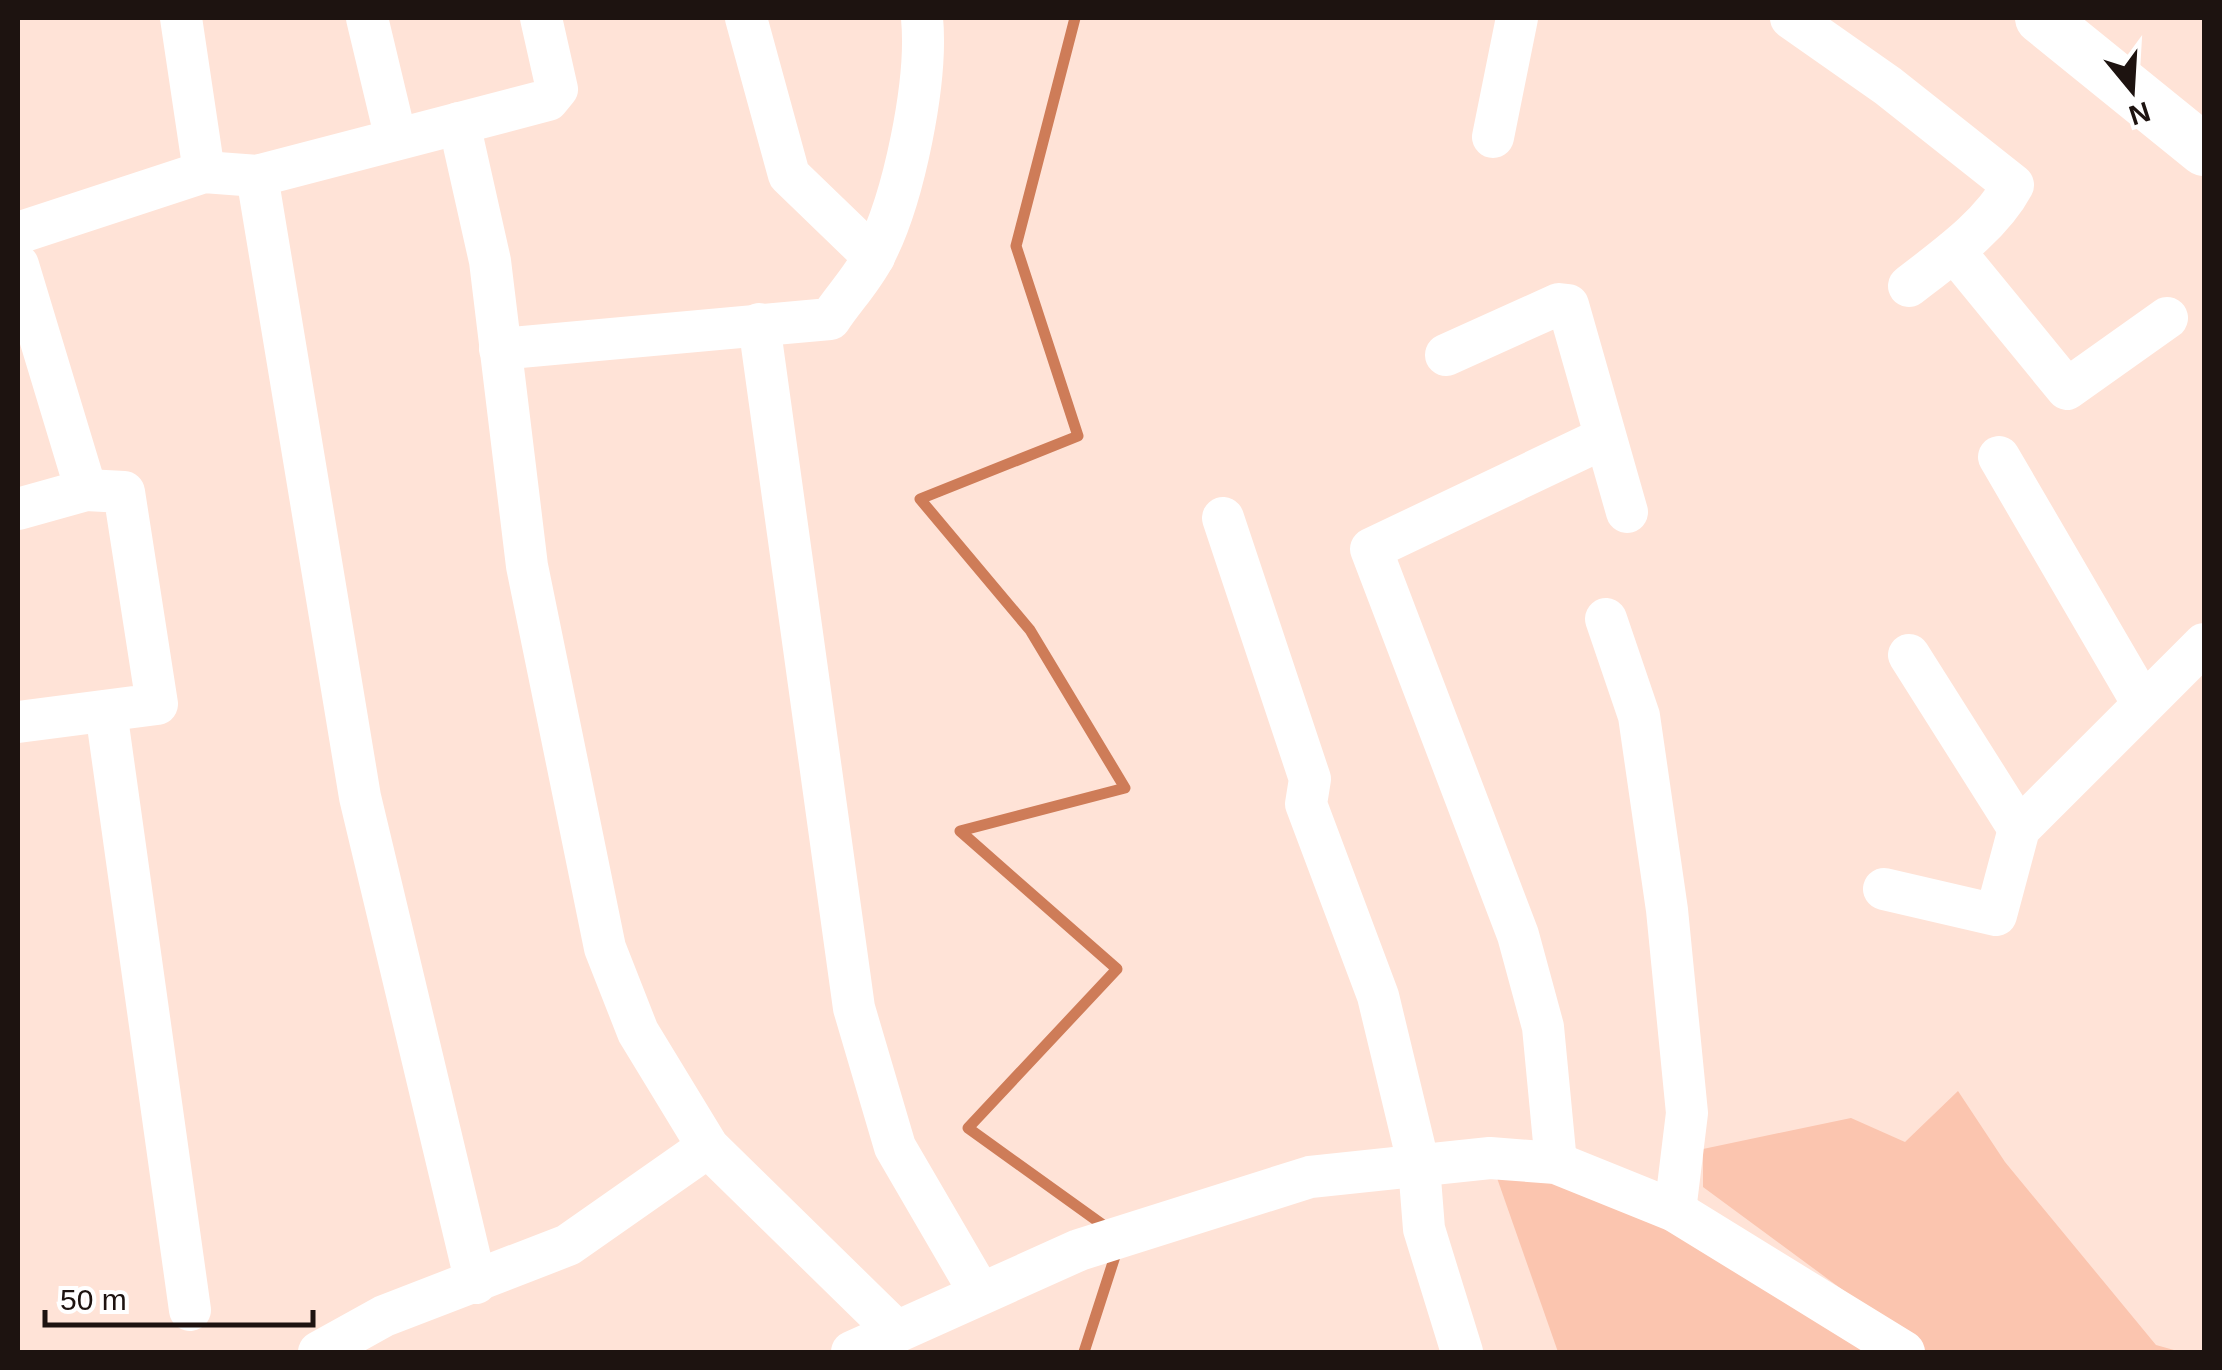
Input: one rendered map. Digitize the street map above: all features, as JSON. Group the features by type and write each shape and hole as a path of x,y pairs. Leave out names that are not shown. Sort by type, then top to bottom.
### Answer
{"street":[{"path":"181,18 204,172"},
{"path":"367,18 396,139"},
{"path":"18,233 204,172 257,176 554,97 557,90 541,18"},
{"path":"746,18 790,175 874,257"},
{"path":"500,350 830,319 874,257 904,179 924,45 922,18"},
{"path":"1493,137 1518,18"},
{"path":"1791,18 1888,86 2014,185 1954,250 1909,286"},
{"path":"2041,18 2204,150"},
{"path":"459,123 490,261 527,566 606,948 638,1032 708,1147 896,1331"},
{"path":"257,176 360,796 476,1283"},
{"path":"1954,250 2067,389 2167,318"},
{"path":"18,264 86,490"},
{"path":"1446,356 1559,304 1568,305 1627,512"},
{"path":"760,324 854,1008 895,1147 980,1293"},
{"path":"1556,1163 1543,1026 1518,935 1371,549 1604,438"},
{"path":"1999,457 2143,704"},
{"path":"18,509 86,490 124,492 157,704 18,722"},
{"path":"1223,518 1310,779 1306,804 1378,996 1419,1166 1424,1229 1462,1352"},
{"path":"1606,620 1639,716 1667,910 1686,1113 1674,1210"},
{"path":"1884,889 1996,916 2019,829 2204,644"},
{"path":"1909,655 2019,829"},
{"path":"106,711 190,1310"},
{"path":"319,1352 384,1316 568,1245 708,1147"},
{"path":"852,1352 1079,1250 1310,1178 1490,1158 1556,1163 1674,1210 1904,1352"}],"shaded area":[{"path":"1958,1091 2005,1162 2156,1345 2181,1352 1927,1352 1703,1187 1703,1149 1851,1118 1905,1142"},
{"path":"1490,1158 1645,1205 1883,1352 1558,1352"}],"waterway":[{"path":"1075,18 1016,246 1078,436 920,499 1030,630 1125,788 960,831 1117,969 968,1128 1110,1230"},
{"path":"1084,1352 1118,1247"}]}
